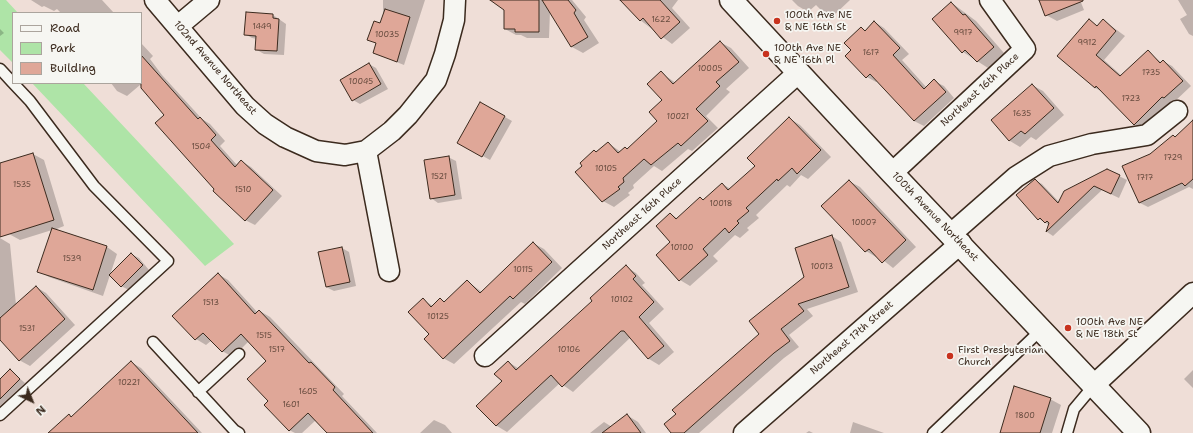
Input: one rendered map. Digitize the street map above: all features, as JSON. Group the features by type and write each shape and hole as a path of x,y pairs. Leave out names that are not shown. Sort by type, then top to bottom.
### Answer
{"street":[{"name":"102nd Avenue Northeast","path":"155,0 245,106 265,124 285,137 316,151 345,155 366,151"},
{"path":"178,26 209,0"},
{"path":"389,272 366,151 392,131 403,120 422,100 436,80 454,20 455,0"},
{"name":"100th Avenue Northeast","path":"731,0 892,173 1095,384 1139,433"},
{"name":"Northeast 16th Place","path":"892,173 1025,48 990,0"},
{"name":"Northeast 16th Place","path":"485,356 798,73"},
{"path":"956,239 1016,177 1049,156 1092,144 1147,135 1177,111"},
{"name":"Northeast 17th Street","path":"744,433 956,239"},
{"path":"1095,384 1193,293"}],"lane":[{"path":"0,69 12,82"},
{"path":"0,415 168,261 94,186 30,101 14,84"},
{"path":"933,433 1042,329"},
{"path":"153,342 234,432"},
{"path":"198,392 239,354"},
{"path":"1070,430 1074,409 1095,384"}],"green space":[{"path":"0,0 6,0 17,12 12,12 12,62 0,50"},
{"path":"33,84 84,84 234,244 205,266"}],"building":[{"path":"490,0 539,0 539,32 515,32 515,29 504,29 504,10"},
{"path":"542,0 568,0 576,10 574,13 588,37 571,47"},
{"path":"620,0 660,0 680,22 661,39 643,18 640,21"},
{"path":"1039,0 1083,0 1083,1 1045,16"},
{"path":"951,2 963,15 965,14 994,47 977,62 965,50 962,53 932,19"},
{"path":"385,9 410,17 397,62 373,53 376,43 367,40 374,21 380,23"},
{"path":"246,12 273,14 273,18 279,19 277,51 255,50 256,36 244,35"},
{"path":"1089,19 1097,26 1103,19 1116,31 1096,55 1120,76 1148,50 1160,63 1163,60 1183,81 1164,98 1162,97 1134,125 1096,86 1095,88 1057,56"},
{"path":"874,21 900,48 893,55 924,89 934,79 946,92 914,121 870,74 866,78 845,56 851,50 844,43 861,27 865,31"},
{"path":"720,41 739,62 716,82 720,86 696,109 708,121 681,146 678,143 651,165 644,159 623,178 624,182 618,187 620,189 602,202 575,172 582,166 580,163 594,150 596,152 608,142 618,153 625,147 627,149 657,121 649,112 662,100 647,84 661,71 673,84"},
{"path":"142,56 198,119 200,117 216,135 211,140 235,167 241,160 273,190 245,221 213,191 214,189 155,123 164,115 141,88"},
{"path":"369,63 381,84 352,101 340,80"},
{"path":"1032,84 1054,108 1025,134 1021,131 1009,141 991,120"},
{"path":"480,102 505,116 482,157 457,143"},
{"path":"789,117 821,150 797,174 792,168 778,181 777,179 746,208 749,211 737,221 739,223 729,233 725,228 703,249 708,255 679,281 656,255 670,242 656,226 670,213 676,219 700,197 703,200 722,183 728,190 755,166 747,158"},
{"path":"1193,120 1193,179 1185,186 1182,183 1139,203 1122,166 1150,154 1173,135 1175,137"},
{"path":"33,153 54,220 0,237 0,163"},
{"path":"449,156 455,195 430,199 424,160"},
{"path":"1107,169 1120,175 1111,194 1094,186 1046,232 1049,223 1047,221 1045,223 1040,218 1038,220 1016,195 1035,179 1058,203 1064,191"},
{"path":"849,180 906,240 882,263 869,249 865,252 821,206"},
{"path":"52,228 107,246 93,290 37,272"},
{"path":"832,235 849,287 798,304 804,311 781,329 790,341 774,353 684,433 671,433 664,424 676,414 672,410 759,334 749,321 804,277 795,248"},
{"path":"533,242 552,262 513,299 510,296 443,359 424,339 429,334 408,312 423,298 431,307 440,298 444,302 467,280 480,293"},
{"path":"342,247 350,282 326,287 318,252"},
{"path":"131,253 143,265 121,287 109,275"},
{"path":"626,265 636,276 633,279 654,302 639,317 664,346 648,359 624,331 621,331 562,387 551,375 496,426 476,406 502,381 494,374 508,361 516,370 592,301 590,298"},
{"path":"218,273 255,314 259,310 309,363 311,362 335,387 333,390 373,433 327,433 308,413 289,431 264,405 268,401 247,379 266,361 241,334 222,352 203,333 195,340 172,316"},
{"path":"36,286 65,319 19,361 0,340 0,318"},
{"path":"131,361 198,433 48,433 69,414 71,417"},
{"path":"10,369 20,379 0,399 0,379"},
{"path":"1014,386 1051,398 1040,433 1000,433"},
{"path":"627,414 641,433 602,433"}],"place":[{"name":"100th Ave NE & NE 16th St","path":"777,21"},
{"name":"100th Ave NE & NE 16th Pl","path":"766,54"},
{"name":"100th Ave NE & NE 18th St","path":"1068,328"},
{"name":"First Presbyterian Church","path":"950,356"}]}
